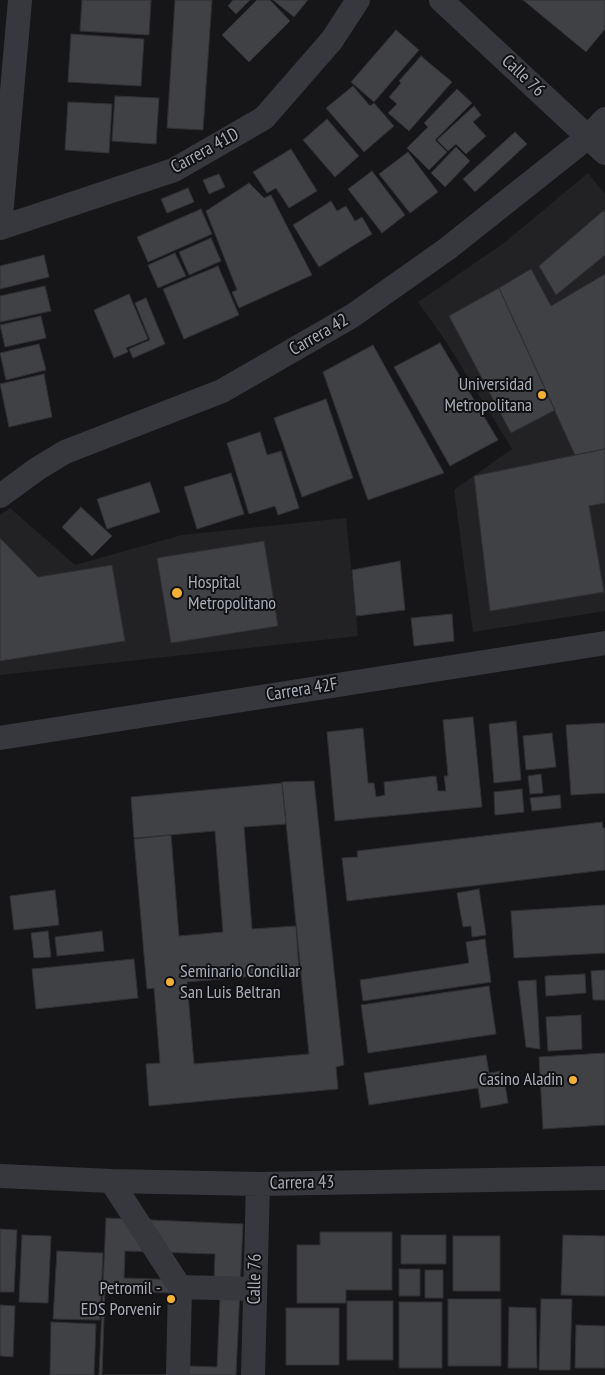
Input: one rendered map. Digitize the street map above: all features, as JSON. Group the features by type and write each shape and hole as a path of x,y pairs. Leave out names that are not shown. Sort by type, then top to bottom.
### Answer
{"street":[{"path":"0,228 20,0"},
{"name":"Carrera 41D","path":"0,228 174,170 264,118 332,40 358,0"},
{"name":"Calle 76","path":"441,0 605,154"},
{"name":"Carrera 42","path":"0,496 36,468 65,452 222,391 352,316 447,249 588,137 605,120"},
{"name":"Carrera 42F","path":"0,738 605,643"},
{"name":"Carrera 43","path":"0,1176 111,1181 258,1184 605,1178"},
{"path":"111,1181 180,1287 178,1375"},
{"name":"Calle 76","path":"253,1375 258,1184"},
{"path":"180,1287 255,1289"}],"shaded area":[{"name":"Universidad Metropolitana","path":"588,173 605,194 605,611 473,632 454,490 512,449 445,340 418,302 504,243"},
{"name":"Hospital Metropolitano","path":"10,508 75,565 182,535 346,518 358,636 0,675 0,515"}],"building":[{"path":"82,0 151,0 149,35 80,31"},
{"path":"175,0 212,0 203,130 167,128"},
{"path":"233,0 250,0 236,14 228,6"},
{"path":"257,0 270,0 290,21 249,62 222,35"},
{"path":"273,0 308,0 294,17"},
{"path":"523,0 605,0 605,29 586,52"},
{"path":"396,30 419,50 374,102 351,82"},
{"path":"71,34 144,39 141,86 68,82"},
{"path":"421,56 452,82 409,131 388,113 397,104 389,97 401,83 399,81"},
{"path":"353,86 370,106 374,103 394,126 364,152 326,108"},
{"path":"457,89 472,103 435,140 447,152 429,170 407,148 428,127 424,123"},
{"path":"115,96 159,98 156,144 112,141"},
{"path":"68,102 112,104 109,153 65,150"},
{"path":"474,106 481,115 473,122 486,136 466,154 456,144 448,151 437,140"},
{"path":"327,119 359,156 335,177 303,140"},
{"path":"515,132 527,144 475,192 463,179"},
{"path":"456,147 470,161 445,187 431,173"},
{"path":"291,149 317,191 289,208 276,188 267,193 253,172"},
{"path":"408,152 438,192 410,213 379,174"},
{"path":"372,171 405,215 382,233 348,189"},
{"path":"219,174 225,187 209,194 203,180"},
{"path":"249,183 264,198 271,195 312,275 239,308 232,292 237,290 206,211"},
{"path":"188,188 194,202 167,213 161,199"},
{"path":"331,201 337,211 346,206 355,221 362,217 372,234 319,267 293,225"},
{"path":"201,209 212,234 148,262 137,237"},
{"path":"603,211 605,213 605,255 556,295 539,266"},
{"path":"211,238 221,261 189,275 179,252"},
{"path":"175,253 186,276 158,288 148,265"},
{"path":"44,255 49,277 0,289 0,266"},
{"path":"218,266 239,315 184,339 163,289"},
{"path":"531,269 551,306 605,274 605,449 575,455 499,288"},
{"path":"45,286 51,311 0,322 0,296"},
{"path":"499,288 555,410 511,433 449,316"},
{"path":"129,294 148,339 126,348 128,352 114,358 94,310"},
{"path":"146,298 165,344 133,358 129,349 150,340 135,303"},
{"path":"41,316 46,338 5,347 0,325"},
{"path":"440,343 498,440 450,466 394,367"},
{"path":"39,344 46,370 6,380 0,353"},
{"path":"373,345 444,473 368,500 323,372"},
{"path":"44,374 52,417 9,427 0,384"},
{"path":"326,399 353,478 302,497 274,418"},
{"path":"260,432 267,455 281,451 299,508 278,515 275,506 249,514 227,443"},
{"path":"605,449 605,503 589,506 604,592 490,611 474,476"},
{"path":"231,473 244,514 197,529 184,487"},
{"path":"150,482 160,512 107,529 97,499"},
{"path":"81,507 112,536 92,556 62,527"},
{"path":"0,538 38,577 112,565 125,641 0,661"},
{"path":"264,541 278,626 171,643 157,558"},
{"path":"400,561 405,610 356,616 352,570"},
{"path":"452,614 454,641 414,646 411,618"},
{"path":"473,717 482,807 335,821 327,732 363,728 368,783 374,783 376,797 385,795 384,782 436,776 438,791 446,791 444,776 448,776 443,720"},
{"path":"516,721 521,780 494,783 489,724"},
{"path":"605,723 605,793 571,795 566,725"},
{"path":"552,733 556,767 526,770 523,736"},
{"path":"541,774 543,793 530,794 528,776"},
{"path":"314,781 344,1065 336,1067 338,1089 149,1106 146,1064 160,1063 154,988 147,989 134,839 171,835 179,936 223,932 215,831 134,838 131,797 282,783 286,824 244,827 252,929 296,926 299,972 187,982 194,1064 309,1054 282,782"},
{"path":"522,789 524,812 495,815 494,792"},
{"path":"560,795 561,808 532,811 530,798"},
{"path":"602,822 603,828 605,828 605,870 347,901 342,858 358,857 357,851"},
{"path":"479,889 486,935 472,937 471,926 463,927 457,893"},
{"path":"55,890 59,925 14,930 10,896"},
{"path":"605,905 605,953 514,958 511,911"},
{"path":"48,931 51,957 34,958 31,933"},
{"path":"102,931 104,951 57,956 55,937"},
{"path":"485,939 491,982 363,1001 360,980 469,963 466,942"},
{"path":"134,959 138,998 36,1009 32,969"},
{"path":"605,970 605,1000 593,1000 591,971"},
{"path":"585,974 586,993 546,996 545,976"},
{"path":"536,980 540,1049 526,1047 518,981"},
{"path":"489,986 496,1034 368,1053 361,1005"},
{"path":"581,1015 582,1049 548,1051 546,1017"},
{"name":"Casino Aladin","path":"605,1053 605,1125 543,1129 539,1057"},
{"path":"486,1055 489,1073 503,1071 508,1103 481,1108 478,1088 369,1105 364,1073"},
{"name":"Petromil - EDS Porvenir","path":"106,1218 243,1224 236,1375 99,1375"},
{"path":"0,1229 17,1230 14,1292 0,1292"},
{"path":"320,1232 392,1232 392,1290 346,1290 346,1303 297,1303 297,1245 320,1245"},
{"path":"22,1235 51,1236 48,1303 19,1302"},
{"path":"401,1235 446,1235 446,1264 401,1264"},
{"path":"563,1235 605,1236 605,1296 561,1295"},
{"path":"453,1236 500,1236 500,1291 453,1291"},
{"path":"57,1251 103,1253 100,1320 53,1319"},
{"path":"125,1251 215,1254 214,1281 124,1278"},
{"path":"399,1269 420,1269 420,1296 399,1296"},
{"path":"425,1270 443,1270 443,1298 425,1298"},
{"path":"105,1291 174,1293 171,1375 102,1375"},
{"path":"191,1297 220,1298 217,1367 189,1366"},
{"path":"448,1299 501,1299 501,1366 448,1366"},
{"path":"541,1299 572,1299 570,1370 539,1370"},
{"path":"347,1301 393,1301 393,1360 347,1360"},
{"path":"399,1302 442,1302 442,1368 399,1368"},
{"path":"0,1305 15,1306 13,1357 0,1356"},
{"path":"509,1307 536,1308 537,1368 508,1368"},
{"path":"286,1308 339,1308 339,1365 286,1365"},
{"path":"51,1322 96,1324 94,1375 50,1375"},
{"path":"576,1325 605,1326 605,1368 575,1368"}],"place":[{"name":"Universidad Metropolitana","path":"542,395"},
{"name":"Hospital Metropolitano","path":"177,593"},
{"name":"Seminario Conciliar San Luis Beltran","path":"170,982"},
{"name":"Casino Aladin","path":"573,1080"},
{"name":"Petromil - EDS Porvenir","path":"171,1299"}]}
